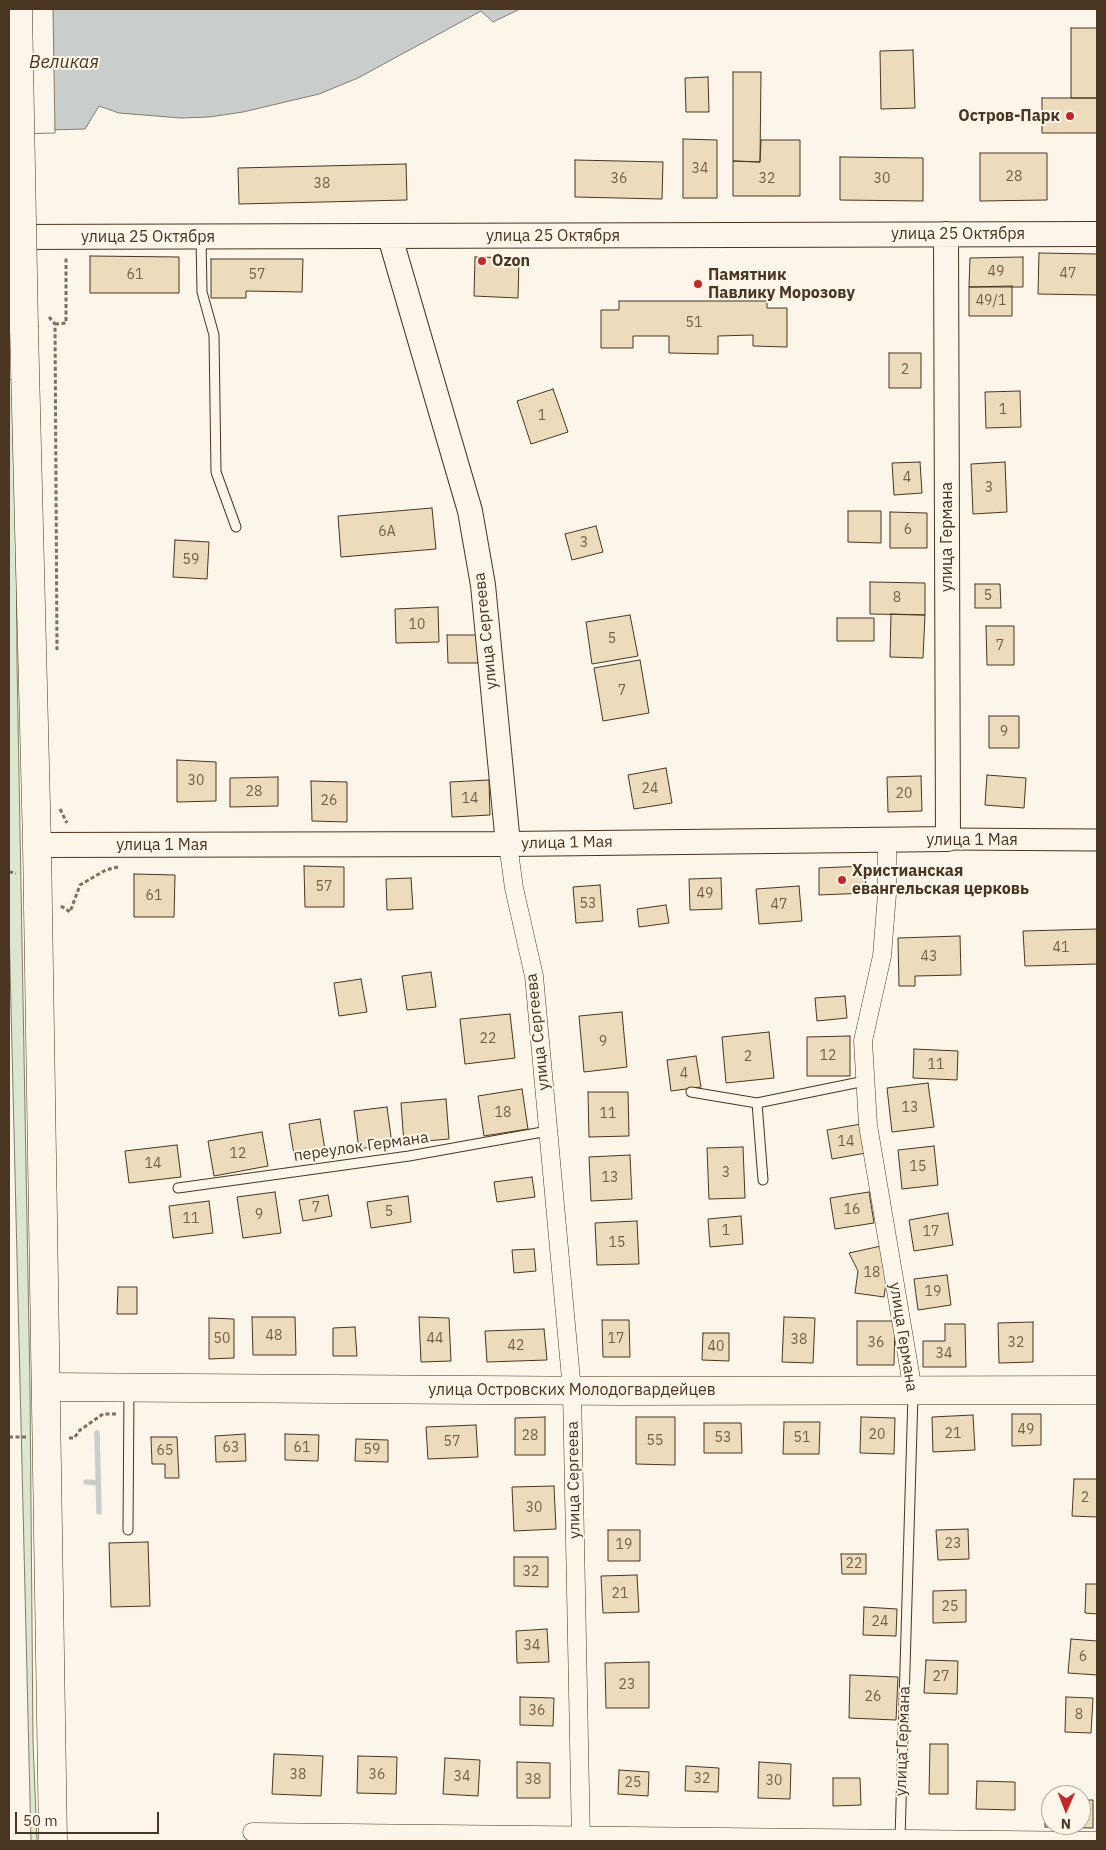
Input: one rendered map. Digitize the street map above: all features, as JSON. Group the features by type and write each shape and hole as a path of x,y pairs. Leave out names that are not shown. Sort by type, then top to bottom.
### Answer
{"main road":[{"path":"18,9 38,890 53,1841"},
{"name":"улица Германа","path":"946,234 948,839"},
{"name":"улица 25 Октября","path":"9,237 1097,234"},
{"name":"улица Сергеева","path":"390,237 470,511 483,585 508,844"},
{"name":"улица 1 Мая","path":"37,845 508,844 948,839"},
{"name":"улица Островских Молодогвардейцев","path":"47,1387 913,1391 1097,1390"}],"street":[{"name":"улица 1 Мая","path":"948,839 1097,840"},
{"name":"улица Германа","path":"887,840 887,894 882,956 863,1041 868,1126 913,1391"},
{"name":"улица Сергеева","path":"508,844 514,888 534,976 572,1390 581,1838"},
{"path":"252,1832 581,1838 1097,1841"}],"lane":[{"path":"201,237 202,292 214,335 216,472 236,527"},
{"path":"691,1092 757,1103 865,1081"},
{"path":"757,1103 763,1180"},
{"name":"переулок Германа","path":"178,1188 409,1156 548,1131"},
{"path":"128,1530 129,1387"},
{"name":"улица Германа","path":"900,1839 913,1391"}],"path":[{"path":"55,324 66,323 66,237"},
{"path":"48,308 49,318 55,324 57,654"},
{"path":"58,804 66,822 74,827"},
{"path":"9,872 14,871 70,912 80,885 106,870 125,866"}],"green space":[{"path":"15,378 17,663 30,1389 33,1742 37,1841 31,1841 9,923 9,380"}],"water":[{"name":"Великая","path":"9,9 520,9 493,22 481,11 358,78 319,94 243,112 209,117 181,118 119,113 99,106 85,129 9,131"}],"pier":[{"path":"9,9 53,9 55,133 11,134"}],"building":[{"path":"1071,28 1097,28 1097,98 1071,98"},
{"path":"913,50 915,108 881,109 880,51"},
{"path":"733,72 761,72 760,162 733,161"},
{"path":"708,77 709,112 686,112 685,78"},
{"name":"Остров-Парк","path":"1042,98 1097,98 1097,133 1042,133"},
{"path":"683,139 717,140 717,198 683,198"},
{"path":"761,140 800,140 800,196 733,196 733,161 760,162"},
{"path":"980,153 1047,153 1047,200 980,201"},
{"path":"840,157 923,158 923,201 840,200"},
{"path":"575,160 663,162 662,199 575,197"},
{"path":"406,164 407,200 239,204 238,168"},
{"path":"1039,253 1097,254 1097,295 1038,294"},
{"path":"90,256 179,257 179,293 90,293"},
{"path":"475,257 519,258 518,298 474,296"},
{"path":"1023,257 1023,287 969,287 970,258"},
{"path":"211,259 303,259 302,292 246,291 246,298 211,298"},
{"path":"1012,286 1012,316 969,316 969,287"},
{"path":"619,301 767,301 767,308 787,308 787,347 753,346 753,335 718,336 718,354 669,353 669,336 633,336 633,348 601,348 601,310 619,310"},
{"path":"889,353 921,353 921,388 889,388"},
{"path":"553,389 568,432 531,444 517,401"},
{"path":"1020,391 1021,427 986,428 985,392"},
{"path":"920,462 922,493 894,495 892,463"},
{"path":"1005,462 1007,512 973,514 971,464"},
{"path":"432,508 436,549 341,557 338,516"},
{"path":"848,511 881,511 881,543 848,542"},
{"path":"890,512 927,513 927,548 890,548"},
{"path":"596,526 603,552 572,560 565,534"},
{"path":"175,540 209,542 207,579 173,577"},
{"path":"870,582 925,583 925,615 870,614"},
{"path":"975,584 1000,584 1001,608 975,608"},
{"path":"438,607 439,642 396,643 395,609"},
{"path":"891,614 925,615 923,658 890,657"},
{"path":"630,615 638,656 592,664 586,622"},
{"path":"837,618 874,618 874,641 837,641"},
{"path":"986,626 1014,626 1014,665 987,665"},
{"path":"447,635 478,635 478,663 448,663"},
{"path":"640,660 649,713 603,721 594,668"},
{"path":"989,716 1019,716 1019,748 989,748"},
{"path":"177,760 216,762 216,801 177,802"},
{"path":"666,768 672,803 634,809 628,775"},
{"path":"987,775 1026,778 1024,808 985,805"},
{"path":"921,776 922,811 888,812 887,777"},
{"path":"278,777 278,806 230,807 230,778"},
{"path":"489,780 490,815 452,817 450,782"},
{"path":"311,781 347,782 347,822 312,821"},
{"path":"304,866 344,867 344,907 305,907"},
{"name":"Христианская евангельская церковь","path":"865,866 866,893 819,895 819,868"},
{"path":"134,874 175,875 174,917 134,917"},
{"path":"411,878 413,909 387,910 386,879"},
{"path":"721,878 722,909 690,910 689,879"},
{"path":"600,885 603,921 576,923 573,887"},
{"path":"799,886 802,921 759,924 756,889"},
{"path":"666,905 669,923 639,927 637,909"},
{"path":"1097,929 1097,964 1025,966 1023,931"},
{"path":"960,936 961,975 915,976 915,986 899,986 898,938"},
{"path":"431,972 436,1007 407,1010 402,976"},
{"path":"361,979 367,1012 339,1016 334,983"},
{"path":"845,996 847,1018 817,1021 815,998"},
{"path":"622,1012 627,1067 584,1072 579,1016"},
{"path":"510,1014 515,1058 465,1064 460,1019"},
{"path":"769,1032 774,1078 726,1083 722,1037"},
{"path":"850,1036 850,1076 807,1076 807,1037"},
{"path":"914,1049 958,1051 957,1080 913,1078"},
{"path":"696,1056 701,1087 671,1091 667,1060"},
{"path":"928,1083 934,1127 892,1132 887,1088"},
{"path":"522,1089 528,1129 484,1136 478,1096"},
{"path":"588,1092 628,1092 629,1136 589,1137"},
{"path":"446,1099 449,1139 404,1143 401,1103"},
{"path":"387,1107 392,1144 359,1149 354,1111"},
{"path":"320,1119 326,1156 295,1161 289,1124"},
{"path":"861,1124 866,1153 832,1159 827,1130"},
{"path":"262,1132 268,1166 214,1176 208,1141"},
{"path":"177,1145 181,1177 129,1183 125,1151"},
{"path":"934,1146 938,1185 902,1189 898,1150"},
{"path":"743,1147 745,1198 709,1199 707,1148"},
{"path":"630,1155 632,1199 591,1201 589,1157"},
{"path":"532,1177 535,1197 497,1202 494,1182"},
{"path":"275,1192 281,1233 243,1238 237,1197"},
{"path":"869,1192 874,1223 835,1229 830,1198"},
{"path":"328,1195 332,1216 303,1221 299,1200"},
{"path":"408,1196 411,1222 371,1228 367,1202"},
{"path":"209,1201 213,1233 173,1238 169,1206"},
{"path":"948,1213 953,1245 914,1251 909,1220"},
{"path":"741,1216 743,1244 710,1247 708,1219"},
{"path":"637,1221 639,1264 597,1265 595,1223"},
{"path":"881,1246 887,1275 884,1297 855,1293 858,1271 849,1253"},
{"path":"534,1249 536,1271 514,1273 512,1250"},
{"path":"947,1275 951,1305 918,1310 914,1279"},
{"path":"118,1287 137,1287 137,1314 117,1314"},
{"path":"252,1317 295,1317 296,1355 253,1355"},
{"path":"419,1317 449,1318 451,1361 421,1362"},
{"path":"784,1317 815,1318 813,1363 782,1362"},
{"path":"209,1318 234,1319 234,1358 209,1359"},
{"path":"602,1320 629,1320 630,1357 603,1357"},
{"path":"857,1321 895,1321 894,1365 857,1365"},
{"path":"1033,1322 1033,1362 999,1363 998,1323"},
{"path":"945,1324 965,1324 966,1367 923,1367 923,1341 945,1341"},
{"path":"355,1327 357,1356 333,1356 333,1328"},
{"path":"544,1329 547,1360 487,1362 485,1331"},
{"path":"703,1333 729,1333 729,1361 702,1360"},
{"path":"1012,1414 1041,1414 1041,1445 1012,1446"},
{"path":"973,1415 975,1450 933,1452 932,1417"},
{"path":"545,1417 545,1455 515,1455 515,1418"},
{"path":"636,1417 675,1417 675,1465 636,1464"},
{"path":"861,1417 895,1418 894,1454 860,1453"},
{"path":"784,1422 820,1422 819,1454 783,1454"},
{"path":"704,1423 741,1423 742,1453 704,1453"},
{"path":"476,1425 478,1457 428,1459 426,1427"},
{"path":"245,1434 246,1461 216,1462 215,1436"},
{"path":"285,1434 319,1435 318,1461 285,1460"},
{"path":"151,1437 177,1437 179,1478 165,1478 165,1464 152,1464"},
{"path":"356,1439 388,1440 388,1462 355,1461"},
{"path":"1074,1479 1097,1479 1097,1517 1072,1516"},
{"path":"554,1486 556,1529 514,1531 512,1487"},
{"path":"968,1529 969,1559 938,1560 936,1530"},
{"path":"608,1530 640,1530 640,1561 608,1561"},
{"path":"148,1542 150,1606 111,1607 109,1543"},
{"path":"841,1554 866,1554 866,1574 842,1574"},
{"path":"514,1557 548,1557 548,1587 514,1586"},
{"path":"637,1575 639,1612 603,1613 601,1576"},
{"path":"1086,1584 1097,1584 1097,1614 1085,1613"},
{"path":"966,1590 966,1622 933,1623 933,1591"},
{"path":"864,1607 897,1609 896,1636 863,1635"},
{"path":"547,1629 549,1662 517,1663 516,1631"},
{"path":"1071,1639 1097,1641 1097,1675 1068,1673"},
{"path":"926,1660 958,1661 957,1694 924,1693"},
{"path":"649,1662 649,1708 606,1708 605,1663"},
{"path":"850,1675 898,1677 896,1720 849,1718"},
{"path":"520,1697 554,1698 553,1726 520,1725"},
{"path":"1066,1697 1093,1698 1091,1733 1065,1732"},
{"path":"930,1744 948,1744 948,1794 929,1794"},
{"path":"274,1754 323,1756 321,1796 272,1794"},
{"path":"358,1756 397,1757 396,1794 357,1793"},
{"path":"445,1758 480,1760 478,1796 443,1794"},
{"path":"517,1762 550,1763 550,1798 517,1798"},
{"path":"759,1762 791,1764 790,1799 758,1798"},
{"path":"686,1766 719,1768 718,1792 685,1791"},
{"path":"619,1770 649,1772 648,1796 618,1794"},
{"path":"833,1778 860,1778 861,1805 833,1806"},
{"path":"977,1781 1015,1782 1015,1810 976,1809"},
{"path":"1091,1800 1093,1800 1093,1828 1091,1828"}],"waterway":[{"path":"97,1433 99,1512"},
{"path":"86,1482 98,1483"}],"place":[{"name":"Остров-Парк","path":"1070,116"},
{"name":"Ozon","path":"482,261"},
{"name":"Памятник Павлику Морозову","path":"698,284"},
{"name":"Христианская евангельская церковь","path":"842,880"}]}
